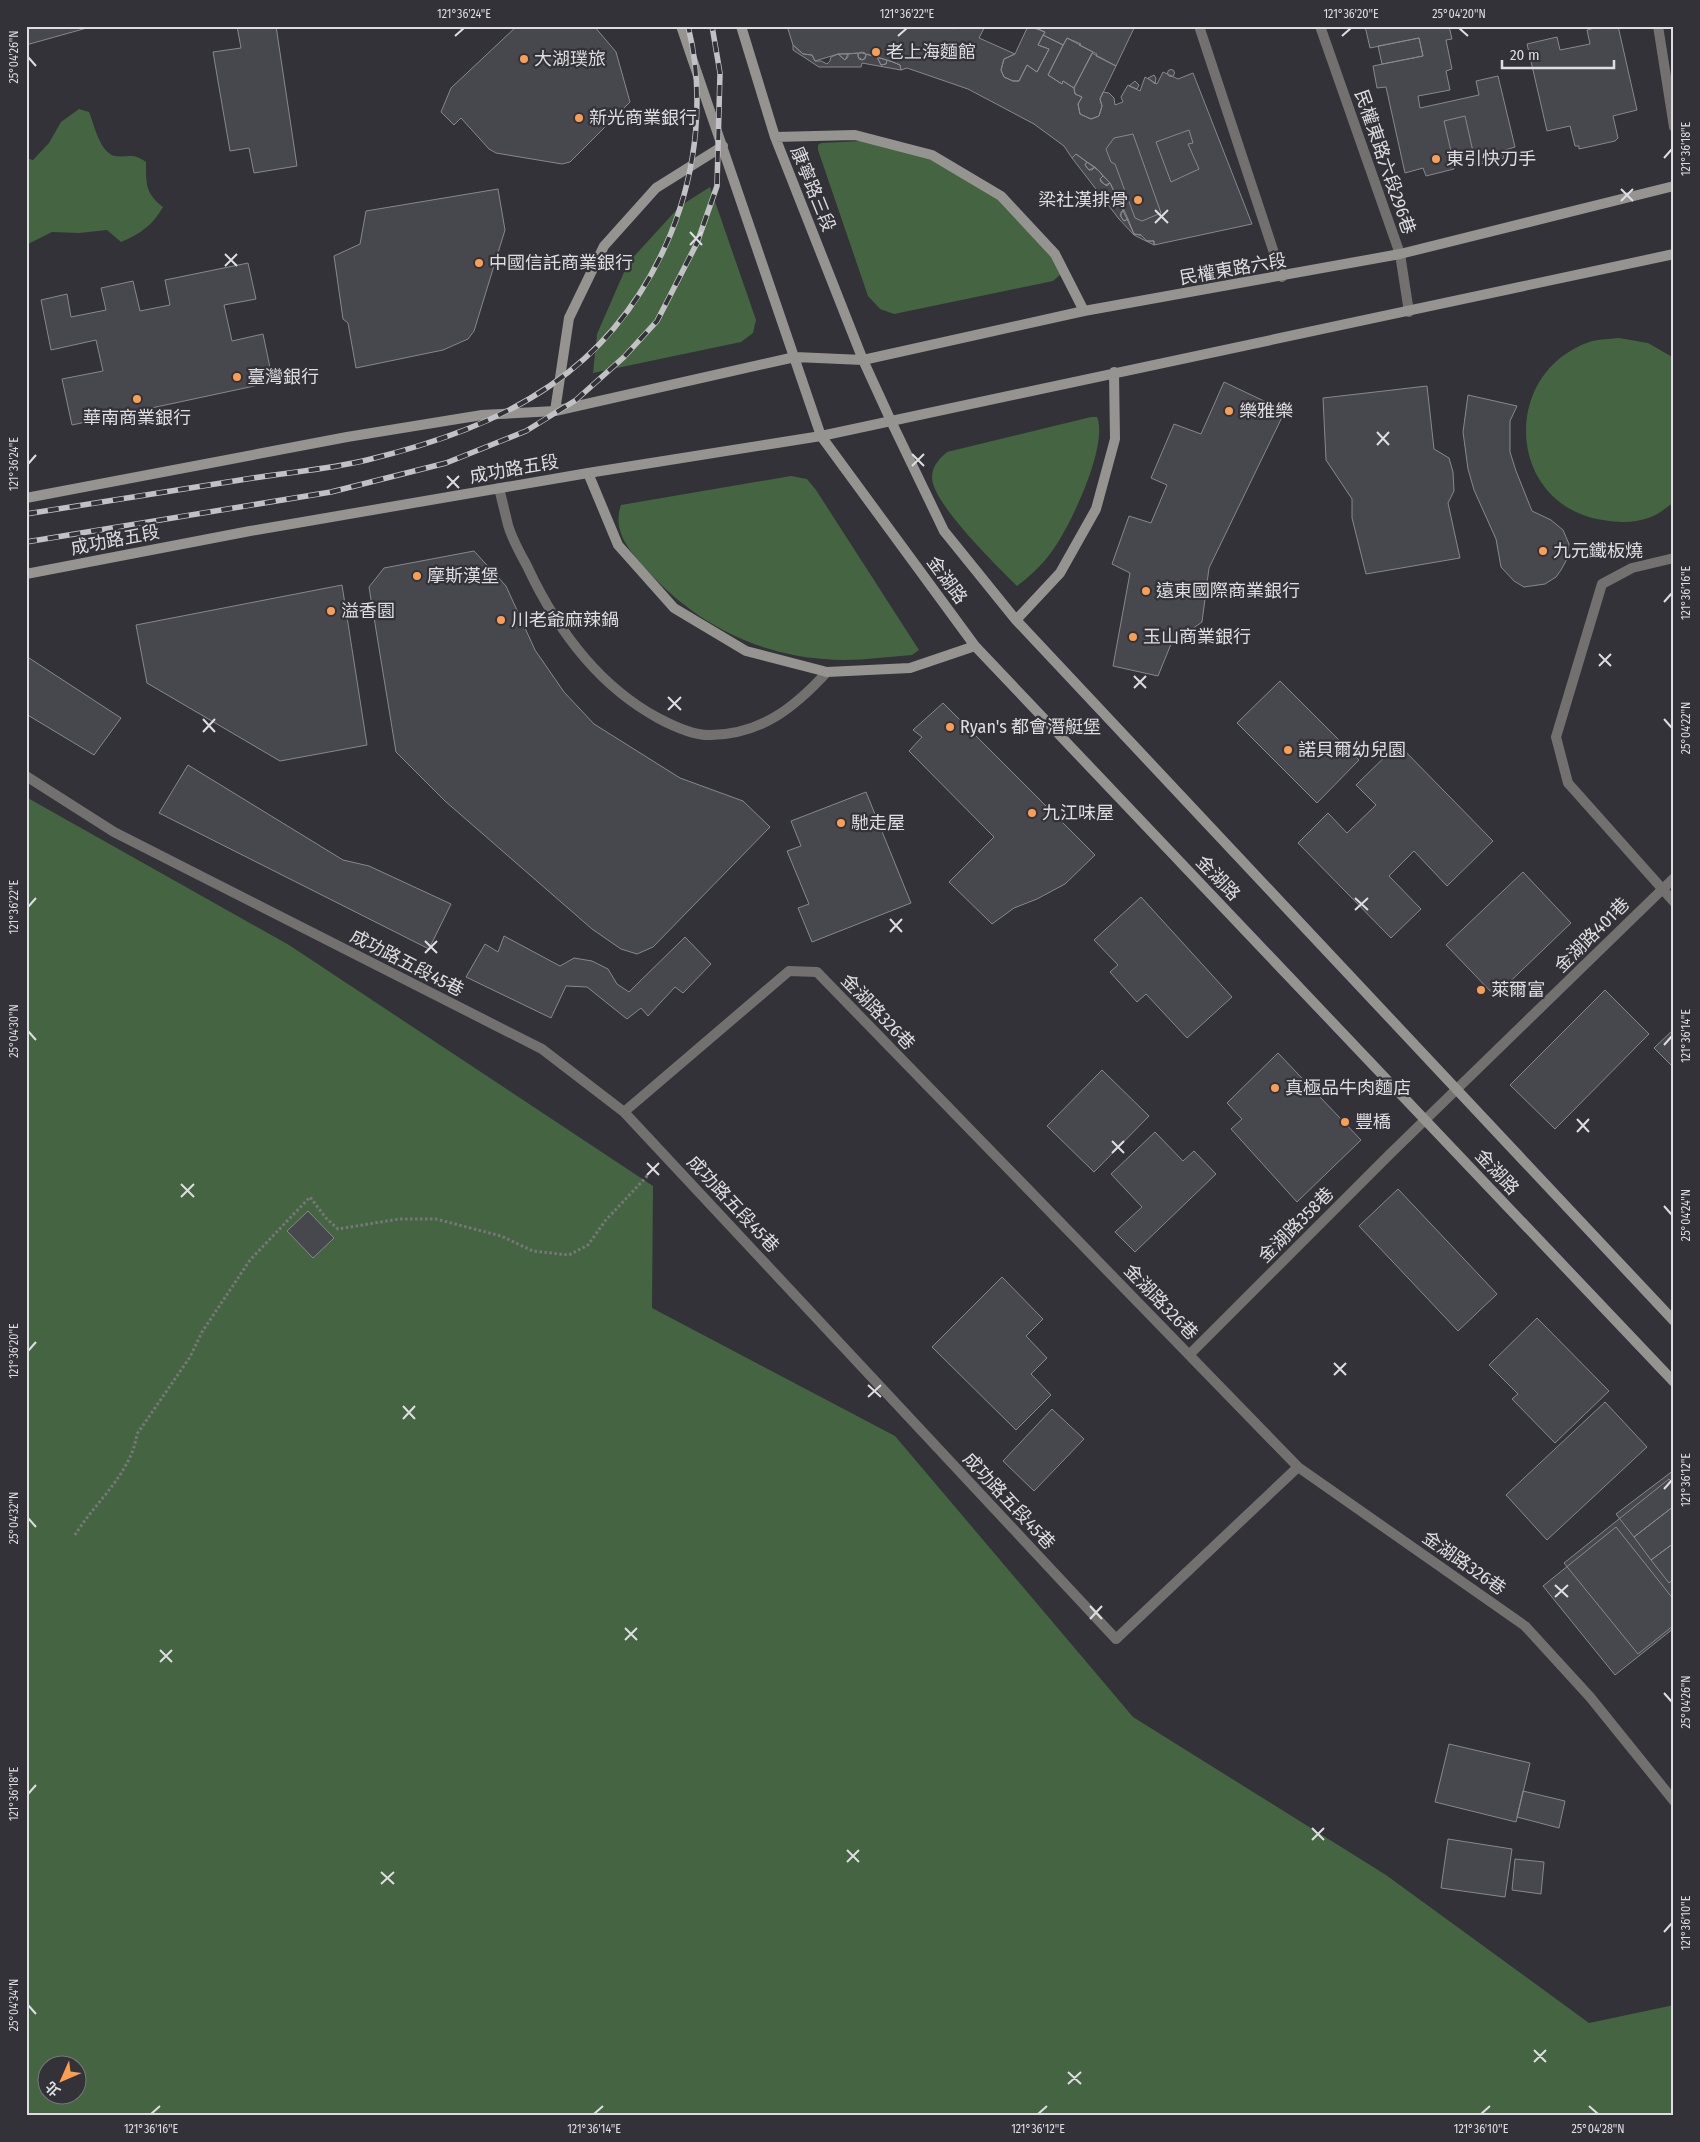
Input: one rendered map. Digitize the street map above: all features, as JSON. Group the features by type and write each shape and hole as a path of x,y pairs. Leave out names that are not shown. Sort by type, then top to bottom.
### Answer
{"main road":[{"path":"26,498 357,435 482,415 555,411 795,357 681,26"},
{"name":"康寧路三段","path":"741,26 775,137 863,360"},
{"path":"775,137 855,135 932,155 1001,196 1055,254 1084,311"},
{"path":"555,411 569,318 604,246 656,188 723,146"},
{"name":"民權東路六段","path":"795,357 863,360 1084,311 1282,277 1400,254 1674,186"},
{"path":"890,421 1114,372 1409,312 1674,254"},
{"name":"金湖路","path":"795,357 821,436 975,646 1674,1382"},
{"name":"金湖路","path":"863,360 890,421 944,531 1016,620 1674,1322"},
{"path":"1016,620 1060,573 1096,509 1115,438 1114,372"},
{"name":"成功路五段","path":"26,574 250,531 588,473 821,436 890,421"},
{"path":"588,473 618,545 674,608 746,651 827,672 910,668 975,646"}],"street":[{"path":"1200,26 1282,277"},
{"name":"民權東路六段296巷","path":"1320,26 1400,254 1409,312"},
{"path":"1658,26 1674,127"},
{"path":"499,488 508,526 544,602 579,652 605,680 644,710 676,727 710,736 738,732 762,724 783,713 804,698 827,672"},
{"path":"1674,558 1632,568 1602,584 1556,737 1568,783 1661,890 1674,902"},
{"name":"成功路五段45巷","path":"26,776 114,832 542,1049 624,1112 1116,1639 1298,1467"},
{"name":"金湖路401巷","path":"1426,1119 1457,1092 1674,878"},
{"name":"金湖路326巷","path":"624,1112 789,971 817,972 1298,1467 1524,1626 1590,1697 1674,1801"},
{"name":"金湖路358巷","path":"1189,1355 1426,1119"}],"path":[{"path":"75,1535 87,1515 126,1467 135,1447 137,1434 190,1357 202,1332 250,1260 310,1197 326,1218 338,1229 400,1219 436,1219 501,1236 532,1251 569,1255 588,1245 604,1221 651,1171 668,1158"}],"green space":[{"path":"79,109 89,112 105,150 110,154 115,156 134,156 146,162 148,187 153,197 163,207 155,219 145,228 121,242 107,230 79,233 52,232 26,245 26,158 33,160 49,143 61,122"},
{"path":"861,141 908,149 978,182 1041,236 1061,274 1053,281 894,314 880,309 868,296 818,150 818,145 821,143"},
{"path":"710,187 756,320 753,333 741,342 593,373 597,334 628,263 680,206"},
{"path":"1619,338 1648,343 1674,358 1674,502 1651,517 1627,522 1603,520 1571,510 1548,491 1533,466 1526,438 1529,409 1540,381 1560,358 1589,342"},
{"path":"1097,417 1099,430 1097,447 1085,487 1067,526 1050,554 1035,571 1017,586 967,534 943,503 935,489 932,478 935,466 947,452"},
{"path":"791,476 807,479 816,490 919,650 912,655 835,660 798,656 749,642 726,632 704,619 663,587 628,547 620,532 619,514 621,505"},
{"path":"26,797 289,945 653,1186 652,1308 895,1436 1133,1717 1386,1875 1589,2023 1674,2005 1674,2116 26,2116"}],"building":[{"path":"26,26 94,26 26,45"},
{"path":"237,26 276,26 297,166 254,173 249,148 230,151 213,52 241,48"},
{"path":"517,26 594,26 616,52 630,102 570,162 562,164 496,153 489,149 461,118 454,125 441,112 451,88"},
{"path":"787,26 948,26 954,29 956,26 985,26 979,38 1015,54 1004,59 1001,70 1004,77 1013,81 1019,81 1027,65 1037,72 1049,49 1038,45 1043,35 1063,45 1048,75 1062,84 1063,81 1074,88 1075,94 1082,97 1078,104 1080,114 1091,119 1099,116 1102,106 1100,99 1103,92 1109,93 1114,98 1115,105 1123,102 1121,97 1128,85 1140,91 1145,77 1157,84 1163,72 1178,79 1193,73 1252,224 1154,245 1154,241 1147,241 1141,235 1134,234 1110,183 1099,171 1076,154 1072,158 1064,146 1034,124 968,89 907,68 901,70 900,65 862,53 838,54 815,61 812,55 803,54 793,45"},
{"path":"1028,26 1045,32 1038,45 1049,49 1037,72 1027,65 1019,81 1013,81 1004,77 1001,70 1004,59 1015,54"},
{"path":"1032,26 1135,26 1116,66 1079,45 1081,44 1067,38 1063,45 1043,35 1045,32"},
{"path":"1365,26 1449,26 1452,39 1446,40 1452,69 1446,71 1450,90 1418,96 1420,108 1479,95 1476,81 1498,76 1515,147 1502,151 1504,158 1476,165 1474,156 1453,160 1454,169 1426,176 1423,168 1405,173 1386,87 1377,88 1373,66 1423,56 1419,38 1370,48"},
{"path":"1603,26 1618,26 1637,110 1613,116 1618,138 1615,141 1579,149 1579,146 1575,146 1570,126 1547,131 1527,44 1557,37 1560,50 1590,44 1587,30"},
{"path":"1067,38 1093,52 1074,88 1063,81 1062,84 1048,75"},
{"path":"1419,38 1423,56 1382,64 1378,46"},
{"path":"793,45 803,54 812,55 815,61 827,64 831,57 838,54 845,60 848,54 858,53 858,57 863,60 867,54 877,57 881,65 886,64 887,60 900,65 901,70 862,63 861,67 819,67 793,50"},
{"path":"862,52 866,56 862,60 858,56"},
{"path":"1092,53 1116,66 1100,99 1102,106 1099,116 1091,119 1080,114 1078,104 1082,97 1075,94 1074,88"},
{"path":"838,54 848,54 848,57 845,60"},
{"path":"877,57 887,60 886,64 881,65"},
{"path":"1171,69 1175,73 1171,77 1167,73"},
{"path":"1154,75 1156,78 1155,84 1148,78"},
{"path":"1135,81 1139,85 1137,89 1129,86"},
{"path":"1465,116 1474,156 1453,160 1444,121"},
{"path":"1189,130 1193,143 1188,144 1199,169 1171,182 1156,142"},
{"path":"1133,134 1161,213 1142,221 1135,218 1115,164 1111,162 1106,149 1114,138"},
{"path":"1076,154 1087,162 1085,165 1089,170 1095,167 1099,171 1103,176 1100,179 1105,185 1110,183 1114,191 1112,198 1116,202 1119,200 1124,210 1121,212 1121,217 1124,221 1128,219 1134,234 1141,235 1147,241 1154,241 1154,245 1134,235 1119,219 1072,158"},
{"path":"1087,162 1095,167 1092,170 1089,170 1085,165"},
{"path":"1103,176 1110,183 1107,186 1101,182 1100,179"},
{"path":"498,189 505,230 474,331 468,339 443,350 356,368 348,323 343,319 334,256 360,244 366,211"},
{"path":"1114,191 1119,200 1116,202 1112,198"},
{"path":"1124,210 1128,219 1124,221 1120,215"},
{"path":"248,263 256,299 224,305 232,341 263,334 273,382 72,425 62,379 103,371 96,340 51,350 41,300 67,294 71,317 106,310 101,288 133,281 140,311 170,305 165,280"},
{"path":"1224,382 1285,411 1209,568 1202,622 1171,644 1158,676 1113,666 1130,573 1112,564 1129,516 1151,523 1167,485 1151,478 1174,424 1201,434"},
{"path":"1427,386 1434,449 1449,458 1453,472 1454,491 1448,503 1460,558 1366,574 1352,518 1352,499 1326,460 1323,398"},
{"path":"1468,395 1517,406 1510,421 1510,452 1516,471 1532,511 1551,520 1563,530 1569,544 1567,559 1561,570 1556,577 1545,584 1524,587 1514,581 1501,567 1496,539 1474,490 1468,469 1463,432"},
{"path":"474,551 506,586 535,650 564,692 594,724 680,778 743,801 770,827 653,947 637,954 621,949 592,929 445,801 396,752 369,587 384,568"},
{"path":"342,585 367,745 280,761 147,683 136,625"},
{"path":"26,656 121,718 94,755 26,714"},
{"path":"1280,681 1359,760 1317,803 1237,723"},
{"path":"943,703 1095,855 1065,884 1037,899 1014,908 992,924 949,882 994,837 909,751 922,737 913,730"},
{"path":"1398,744 1493,841 1447,886 1414,851 1389,876 1421,909 1391,938 1298,843 1328,813 1347,833 1376,805 1356,785"},
{"path":"188,765 343,860 369,866 451,904 429,949 159,813"},
{"path":"866,792 911,903 812,942 798,908 809,904 787,851 801,846 791,821"},
{"path":"1523,872 1571,923 1495,996 1446,945"},
{"path":"1141,897 1232,997 1187,1038 1146,994 1137,1002 1110,972 1118,965 1094,940"},
{"path":"504,936 560,966 574,958 592,961 608,969 617,984 629,992 685,937 711,964 683,993 675,987 648,1016 641,1008 627,1019 587,987 566,986 551,1018 466,977 485,944 498,952"},
{"path":"1605,990 1649,1034 1555,1129 1510,1085"},
{"path":"1674,1029 1674,1068 1654,1048"},
{"path":"1278,1053 1361,1140 1297,1202 1231,1129 1242,1119 1227,1103"},
{"path":"1102,1070 1149,1116 1094,1172 1047,1126"},
{"path":"1155,1132 1183,1161 1194,1151 1216,1174 1135,1252 1115,1232 1142,1207 1111,1174"},
{"path":"1398,1189 1497,1294 1458,1331 1359,1226"},
{"path":"308,1211 334,1238 313,1258 287,1231"},
{"path":"1002,1277 1043,1319 1026,1336 1047,1358 1031,1374 1051,1395 1016,1430 932,1347"},
{"path":"1537,1318 1609,1391 1555,1443 1512,1399 1518,1394 1489,1365"},
{"path":"1605,1402 1647,1447 1547,1540 1506,1495"},
{"path":"1052,1409 1084,1439 1034,1491 1003,1461"},
{"path":"1674,1470 1674,1506 1634,1537 1616,1514"},
{"path":"1669,1479 1674,1485 1674,1625 1638,1654 1564,1563"},
{"path":"1674,1506 1674,1543 1651,1560 1634,1537"},
{"path":"1616,1527 1674,1600 1674,1628 1615,1675 1543,1586"},
{"path":"1674,1543 1674,1579 1669,1583 1651,1560"},
{"path":"1449,1744 1530,1763 1516,1822 1435,1802"},
{"path":"1523,1791 1565,1801 1559,1828 1517,1817"},
{"path":"1448,1839 1512,1849 1505,1897 1441,1888"},
{"path":"1515,1859 1544,1862 1541,1894 1512,1890"}],"railway":[{"path":"26,514 367,460 418,446 465,430 509,410 550,386 586,357 619,322 647,281 671,233 687,183 696,131 696,78 688,26"},
{"path":"26,542 331,492 446,463 526,431 576,400 624,357 657,321 697,243 717,186 720,73 712,26"}],"place":[{"name":"老上海麵館","path":"876,52"},
{"name":"大湖璞旅","path":"524,59"},
{"name":"新光商業銀行","path":"579,118"},
{"name":"東引快刀手","path":"1436,159"},
{"name":"梁社漢排骨","path":"1138,200"},
{"name":"中國信託商業銀行","path":"479,263"},
{"name":"臺灣銀行","path":"237,377"},
{"name":"華南商業銀行","path":"137,399"},
{"name":"樂雅樂","path":"1229,411"},
{"name":"九元鐵板燒","path":"1543,551"},
{"name":"摩斯漢堡","path":"417,576"},
{"name":"遠東國際商業銀行","path":"1146,591"},
{"name":"溢香園","path":"331,611"},
{"name":"川老爺麻辣鍋","path":"501,620"},
{"name":"玉山商業銀行","path":"1133,637"},
{"name":"Ryan's 都會潛艇堡","path":"950,727"},
{"name":"諾貝爾幼兒園","path":"1288,750"},
{"name":"九江味屋","path":"1032,813"},
{"name":"馳走屋","path":"841,823"},
{"name":"萊爾富","path":"1481,990"},
{"name":"真極品牛肉麵店","path":"1275,1088"},
{"name":"豐橋","path":"1345,1122"}]}
